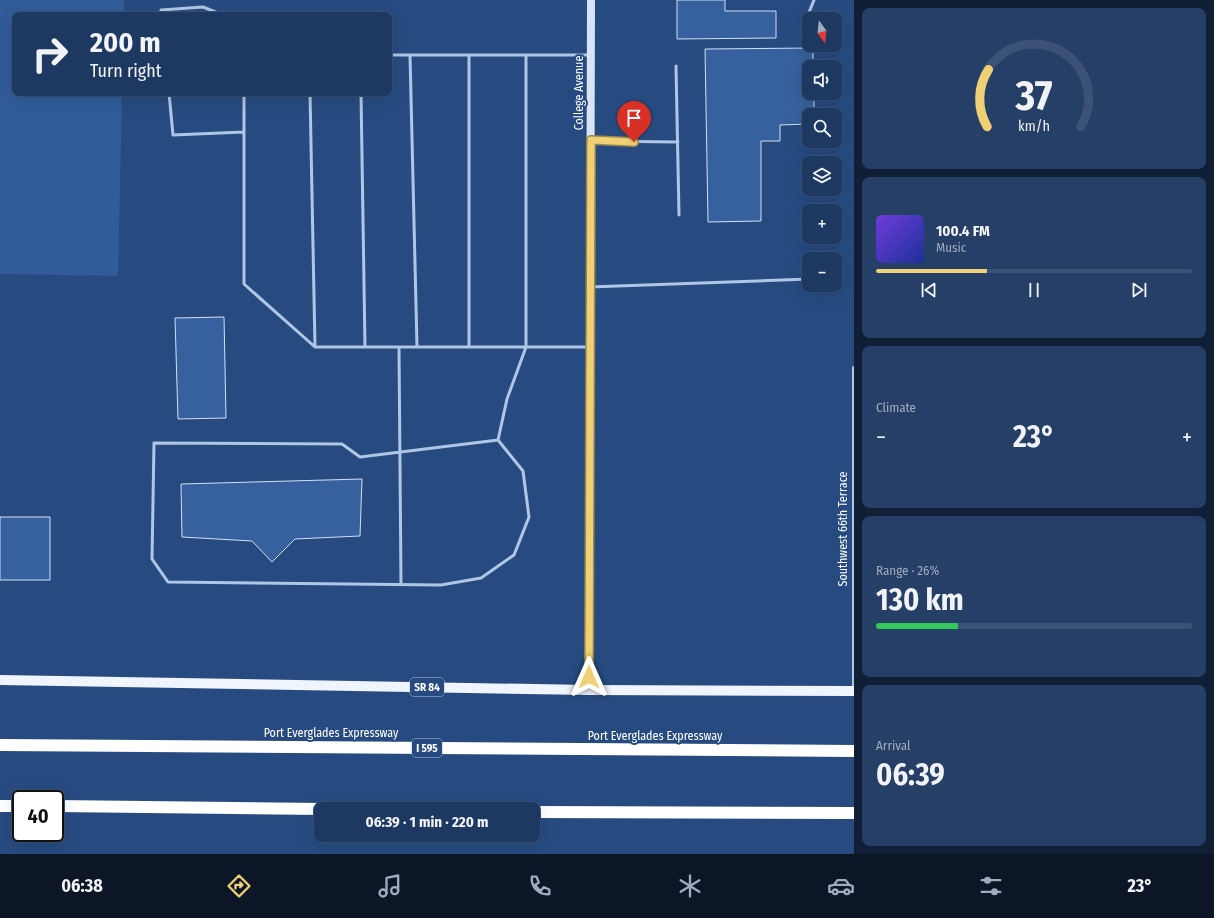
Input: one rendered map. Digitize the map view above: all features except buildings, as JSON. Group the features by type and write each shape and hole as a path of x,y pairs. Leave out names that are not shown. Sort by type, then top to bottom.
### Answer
{"highway":[{"name":"Port Everglades Expressway","path":"0,744 854,750"},
{"path":"0,806 12,806"},
{"path":"64,806 314,809"},
{"path":"540,812 854,813"}],"main road":[{"name":"SR 84","path":"0,680 589,690 854,691"}],"street":[{"name":"College Avenue","path":"589,690 591,0"},
{"name":"Southwest 66th Terrace","path":"854,368 854,691"}],"lane":[{"path":"809,12 814,0"},
{"path":"161,12 161,10 203,7 215,12"},
{"path":"392,55 591,56"},
{"path":"410,55 417,347"},
{"path":"469,55 469,347"},
{"path":"498,440 507,399 526,347 526,56"},
{"path":"676,66 679,215"},
{"path":"169,96 173,135 244,132"},
{"path":"244,96 244,284 315,347 590,347"},
{"path":"310,96 315,347"},
{"path":"361,96 364,347"},
{"path":"591,140 678,142"},
{"path":"590,287 802,279"},
{"path":"399,347 401,584"},
{"path":"498,440 523,471 528,517 514,555 481,578 441,585 168,582 152,560 154,443 342,444 360,458 498,440"}],"shaded area":[{"path":"0,0 124,0 124,12 12,12 12,96 122,96 118,276 0,274"}],"route":[{"path":"589,677 591,140 634,142"}]}
